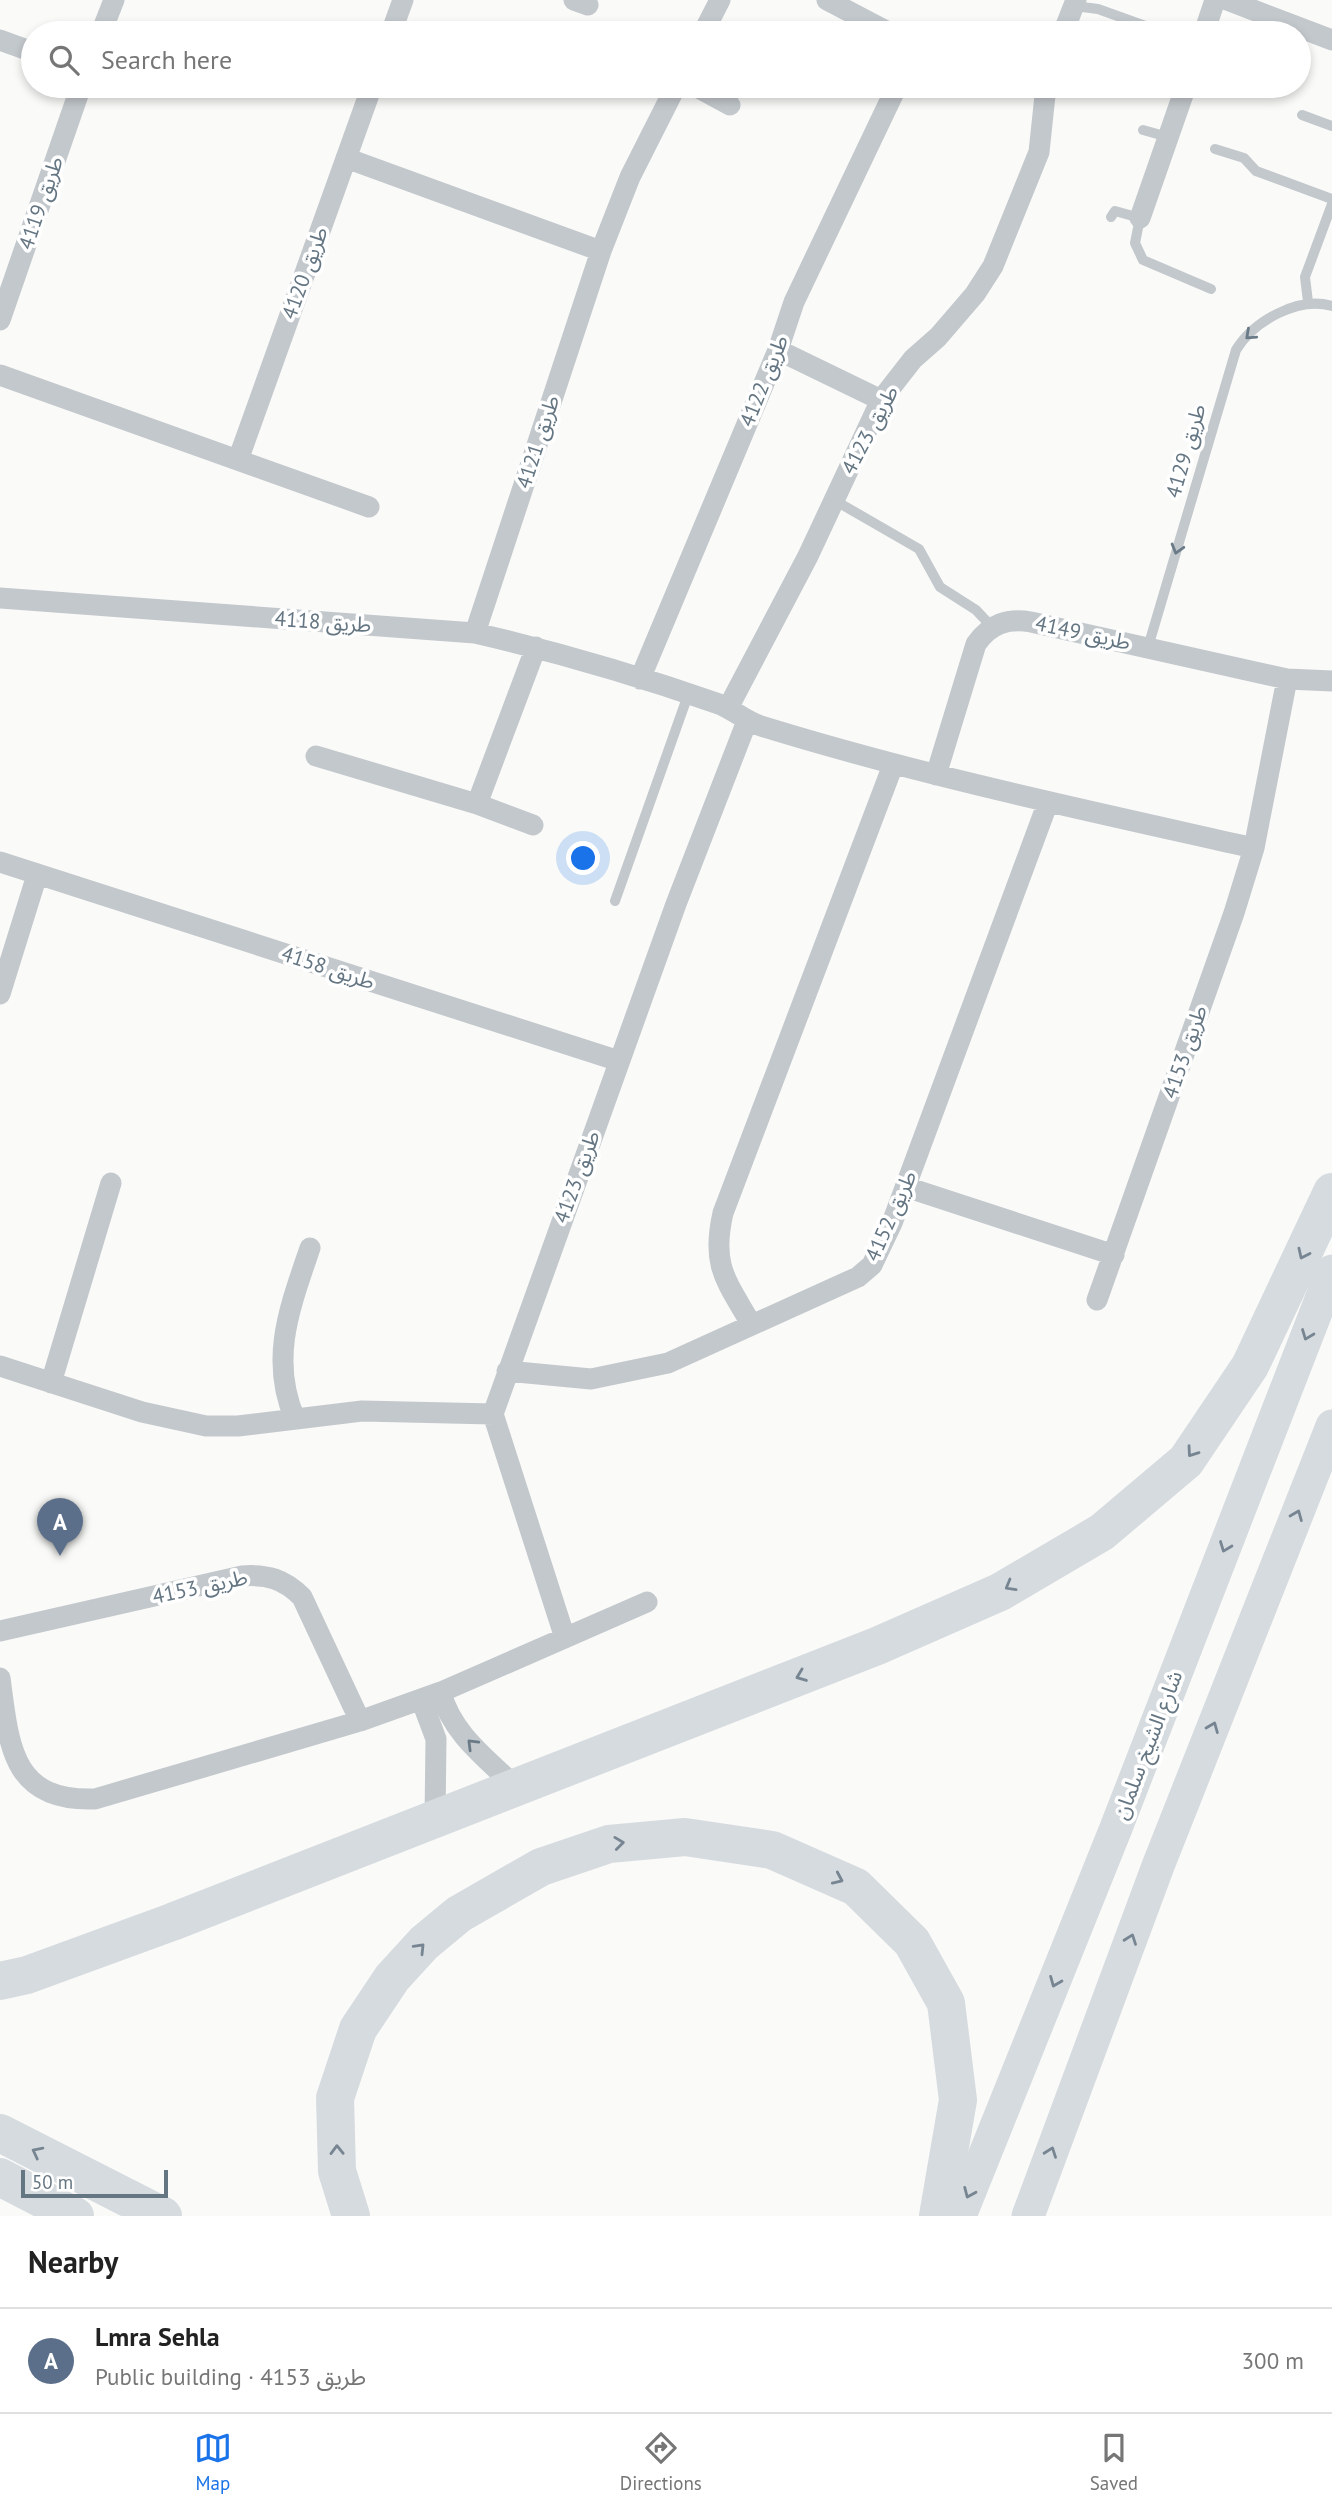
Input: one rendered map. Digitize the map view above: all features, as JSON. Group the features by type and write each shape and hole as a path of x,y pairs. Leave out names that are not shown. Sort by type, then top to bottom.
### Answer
{"highway":[{"path":"0,1981 27,1975 172,1922 877,1646 1000,1592 1102,1532 1185,1461 1243,1377 1332,1192"},
{"path":"351,2216 337,2171 335,2098 358,2029 392,1978 424,1943 459,1914 541,1867 610,1844 685,1837 772,1850 856,1887 912,1942 946,2003 958,2101 938,2216"},
{"path":"0,2133 163,2216"},
{"path":"0,2177 75,2216"}],"main road":[{"name":"شارع الشيخ سلمان","path":"960,2216 1116,1828 1332,1271"},
{"path":"1028,2216 1158,1866 1332,1426"}],"street":[{"path":"106,21 114,0"},
{"path":"395,21 403,0"},
{"path":"709,21 720,0"},
{"path":"827,0 867,21"},
{"path":"1208,21 1215,0"},
{"path":"1227,0 1282,21"},
{"path":"1068,21 1075,3"},
{"path":"1311,32 1332,40"},
{"path":"0,40 21,48"},
{"name":"طريق 4119","path":"0,320 77,98"},
{"name":"طريق 4120","path":"238,460 368,98"},
{"name":"طريق 4121","path":"475,633 601,251 631,177 670,98"},
{"path":"717,98 730,105"},
{"name":"طريق 4122","path":"640,679 778,350 794,302 891,98"},
{"name":"طريق 4123","path":"728,708 834,500 881,400 913,359 938,337 975,295 993,266 1039,152 1045,98"},
{"path":"1140,218 1182,98"},
{"path":"346,159 601,251"},
{"path":"778,350 881,400"},
{"path":"0,375 369,507"},
{"name":"طريق 4118","path":"0,598 475,633 640,679"},
{"name":"طريق 4149","path":"992,627 1018,620 1287,679 1332,681"},
{"path":"936,775 971,655 983,634 992,627"},
{"path":"477,804 536,648"},
{"path":"640,679 728,708 747,721 893,765 1254,848"},
{"name":"طريق 4153","path":"1097,1300 1254,848 1287,679"},
{"name":"طريق 4123","path":"494,1414 619,1061 747,721"},
{"path":"316,756 477,804 533,825"},
{"path":"751,1324 719,1263 718,1244 723,1213 893,765"},
{"name":"طريق 4152","path":"507,1371 591,1379 622,1375 668,1363 858,1277 872,1265 906,1187 1048,802"},
{"name":"طريق 4158","path":"0,862 619,1061"},
{"path":"0,994 37,876"},
{"path":"51,1383 111,1183"},
{"path":"906,1187 1114,1255"},
{"path":"295,1419 284,1395 281,1373 292,1301 310,1248"},
{"path":"0,1366 173,1421 206,1426 238,1426 391,1410 494,1414 565,1638"},
{"name":"طريق 4153","path":"0,1631 242,1576 275,1578 302,1597 360,1721"},
{"path":"0,1678 14,1760 28,1780 48,1793 71,1800 95,1799 360,1721 431,1695 647,1602"},
{"path":"431,1695 445,1706 459,1731 516,1787"},
{"path":"431,1695 436,1739 435,1819"}],"lane":[{"path":"1075,3 1132,21"},
{"path":"1302,115 1332,126"},
{"path":"1143,130 1168,137"},
{"path":"1215,149 1244,158 1256,171 1332,201 1305,277 1308,302 1332,306"},
{"path":"1111,217 1115,211 1140,218 1135,243 1143,260 1211,289"},
{"name":"طريق 4129","path":"1148,647 1236,350 1257,328 1293,306 1308,302"},
{"path":"834,500 919,549 940,587 976,610 992,627"},
{"path":"615,901 688,695"}],"place":[{"name":"Lmra Sehla","path":"60,1556"}]}
